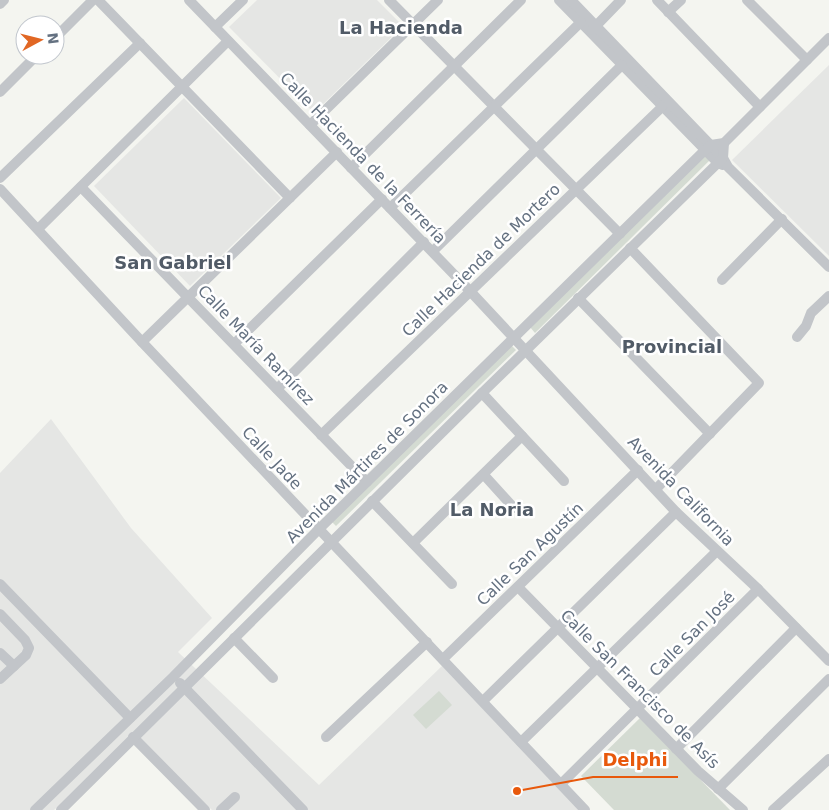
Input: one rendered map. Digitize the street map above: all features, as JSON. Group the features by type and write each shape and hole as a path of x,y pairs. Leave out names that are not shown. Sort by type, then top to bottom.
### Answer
{"street":[{"path":"0,4 4,0"},
{"path":"65,28 93,0"},
{"path":"98,0 290,198"},
{"name":"Calle Hacienda de la Ferrería","path":"189,0 515,337"},
{"path":"215,28 243,0"},
{"path":"389,0 620,234"},
{"path":"310,125 438,0"},
{"path":"351,168 521,0"},
{"path":"559,0 581,22 593,29 708,148"},
{"path":"571,0 622,65 662,107 723,162 829,267"},
{"path":"593,29 621,0"},
{"path":"657,0 760,107"},
{"path":"668,12 682,0"},
{"path":"747,0 807,60"},
{"path":"390,208 581,22"},
{"path":"708,148 724,143 829,38"},
{"path":"38,229 228,41"},
{"path":"0,178 140,43"},
{"path":"0,92 27,65"},
{"path":"433,251 622,65"},
{"name":"Calle Hacienda de Mortero","path":"321,435 662,107"},
{"path":"723,162 724,143"},
{"name":"Avenida Mártires de Sonora","path":"35,810 174,676 319,529 708,148"},
{"path":"142,342 337,152"},
{"name":"Avenida Mártires de Sonora","path":"61,810 578,298 723,162"},
{"name":"Calle María Ramírez","path":"81,187 367,482"},
{"name":"Calle Jade","path":"0,189 142,342 585,810"},
{"path":"234,344 382,198"},
{"path":"722,280 782,219"},
{"path":"277,389 424,242"},
{"path":"630,248 757,379 759,384 656,489"},
{"path":"797,337 806,326 811,313 829,296"},
{"path":"578,298 710,434"},
{"name":"Avenida California","path":"515,337 676,512 758,589 829,662"},
{"path":"482,393 564,481"},
{"path":"413,543 522,436"},
{"name":"Calle San Agustín","path":"443,659 638,470"},
{"path":"484,475 514,508"},
{"path":"372,501 452,584"},
{"path":"483,701 676,512"},
{"path":"521,742 717,551"},
{"path":"0,584 130,718"},
{"name":"Calle San Francisco de Asís","path":"518,587 676,749 743,810"},
{"name":"Calle San José","path":"561,784 758,589"},
{"path":"0,614 25,640 29,648 28,652 0,679"},
{"path":"676,749 796,628"},
{"path":"234,638 274,678"},
{"path":"326,738 427,642"},
{"path":"0,653 14,666"},
{"path":"174,676 303,810"},
{"path":"718,789 829,679"},
{"path":"133,737 205,810"},
{"path":"773,810 829,759"},
{"path":"221,810 235,797"}],"shaded area":[{"path":"257,0 377,0 403,26 314,113 229,27"},
{"path":"829,65 829,256 732,160"},
{"path":"184,98 281,198 190,286 94,186"},
{"path":"706,154 711,159 535,333 530,327"},
{"path":"510,344 516,350 336,526 331,521"},
{"path":"51,419 131,528 212,618 178,652 319,785 442,666 579,810 212,810 137,737 54,810 0,810 0,473"},
{"path":"439,691 452,705 426,729 413,715"},
{"path":"640,718 730,810 614,810 581,776"}],"place":[{"name":"Delphi","path":"517,791"}],"district":[{"name":"La Hacienda","path":"401,27"},
{"name":"San Gabriel","path":"173,262"},
{"name":"Provincial","path":"672,346"},
{"name":"La Noria","path":"492,509"}]}
